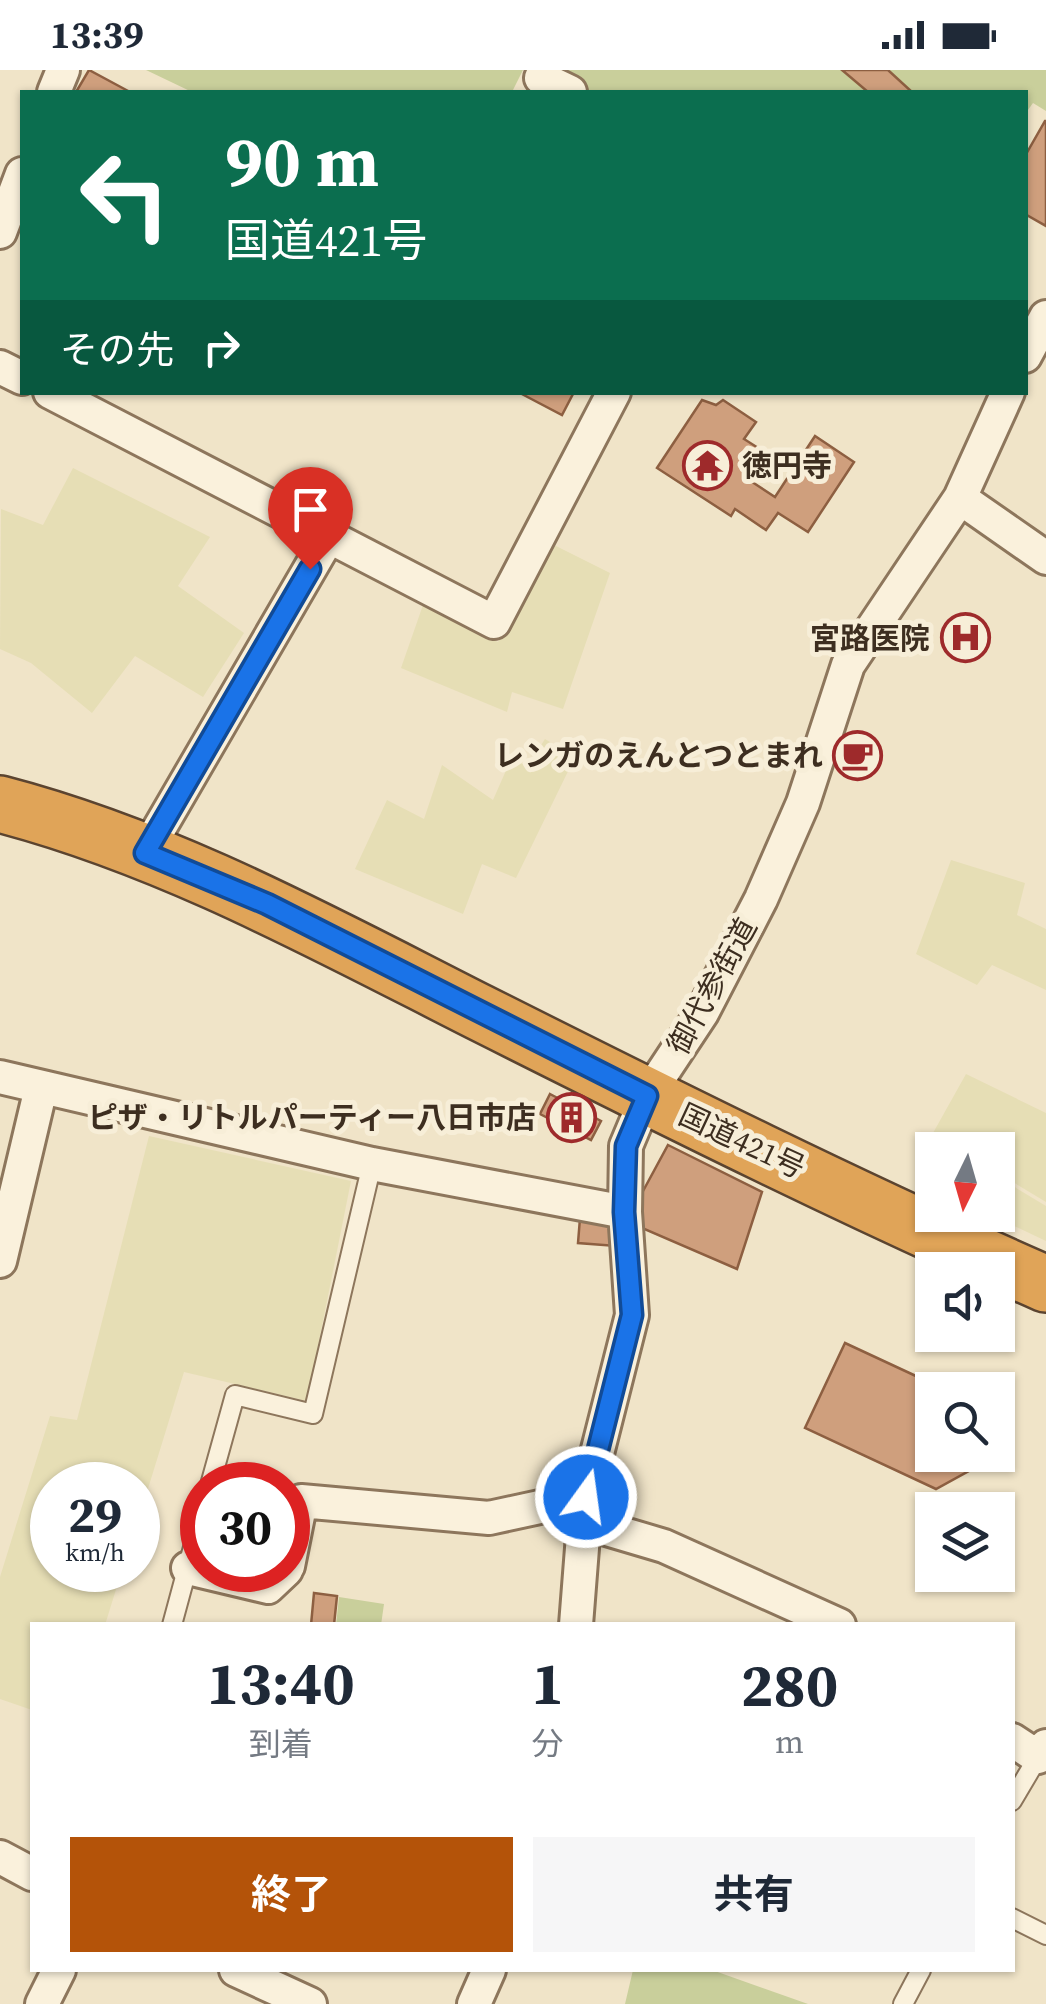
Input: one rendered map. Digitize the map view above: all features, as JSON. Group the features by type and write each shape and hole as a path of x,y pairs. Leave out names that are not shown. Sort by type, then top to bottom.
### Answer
{"highway":[{"name":"国道421号","path":"0,804 145,853 267,904 647,1096 1046,1284"}],"street":[{"path":"545,70 541,78 566,90"},
{"path":"0,232 20,179"},
{"path":"1028,350 1046,317"},
{"path":"56,395 494,622 612,395"},
{"name":"御代参街道","path":"576,1622 585,1510 632,1315 624,1212 626,1146 647,1096 702,1013 760,899 803,802 848,666 960,498 1007,395"},
{"path":"960,498 1046,558"},
{"path":"145,853 329,536"},
{"path":"0,1078 372,1164 624,1212"},
{"path":"0,1261 41,1088"},
{"path":"310,1502 489,1518 585,1510 832,1622"},
{"path":"0,1857 30,1873"},
{"path":"42,2004 59,1972"},
{"path":"240,1972 310,2004"},
{"path":"474,2004 488,1972"}],"lane":[{"path":"216,1462 235,1394 312,1414 372,1164"},
{"path":"173,1622 181,1592"},
{"path":"1015,1793 1032,1748"},
{"path":"1015,1920 1046,1935"},
{"path":"904,2004 920,1972"}],"shaded area":[{"path":"73,468 210,537 178,586 244,633 203,697 135,656 92,713 31,663 0,649 1,509 43,525"},
{"path":"554,545 610,573 563,709 512,692 507,712 401,668 423,605 498,642"},
{"path":"545,739 575,757 516,878 482,864 463,914 355,869 387,800 424,819 442,765 493,800 512,757 527,767"},
{"path":"951,860 1025,883 1017,915 1046,929 1046,990 992,965 977,985 916,954"},
{"path":"966,1074 1046,1113 1046,1202 1015,1183 1015,1132 934,1132"},
{"path":"149,1136 351,1181 307,1401 184,1372 156,1462 36,1462 50,1416 77,1420"},
{"path":"1015,1187 1046,1206 1046,1241 1015,1226"},
{"path":"30,1480 30,1592 115,1592 106,1622 30,1622 30,1709 0,1699 0,1577"}],"green space":[{"path":"146,70 523,70 513,90 188,90"},
{"path":"545,70 1046,70 1046,111 1033,103 1028,110 1028,90 567,90"},
{"path":"339,1597 384,1604 381,1622 336,1622"},
{"path":"633,1972 718,1972 808,2004 625,2004"}],"building":[{"path":"89,70 126,90 77,90"},
{"path":"842,70 888,70 910,90 866,90"},
{"path":"1046,121 1046,226 1028,216 1028,151"},
{"path":"524,395 572,395 562,415"},
{"name":"徳円寺","path":"702,400 716,405 723,400 756,422 744,439 763,451 746,478 775,497 815,436 854,462 808,532 778,513 766,530 735,509 731,516 657,468"},
{"name":"ピザ・リトルパーティー八日市店","path":"550,1094 601,1121 591,1140 540,1114"},
{"path":"668,1145 762,1192 737,1269 635,1225 636,1204"},
{"path":"580,1218 618,1221 616,1246 578,1243"},
{"path":"845,1343 915,1376 915,1472 967,1472 936,1489 805,1428"},
{"path":"314,1593 337,1596 334,1622 311,1622"}],"place":[{"name":"徳円寺","path":"707,465"},
{"name":"宮路医院","path":"965,638"},
{"name":"レンガのえんとつとまれ","path":"858,755"},
{"name":"ピザ・リトルパーティー八日市店","path":"571,1117"}],"route":[{"path":"310,569 145,853 267,904 647,1096 626,1146 624,1212 632,1315 586,1497"}]}
